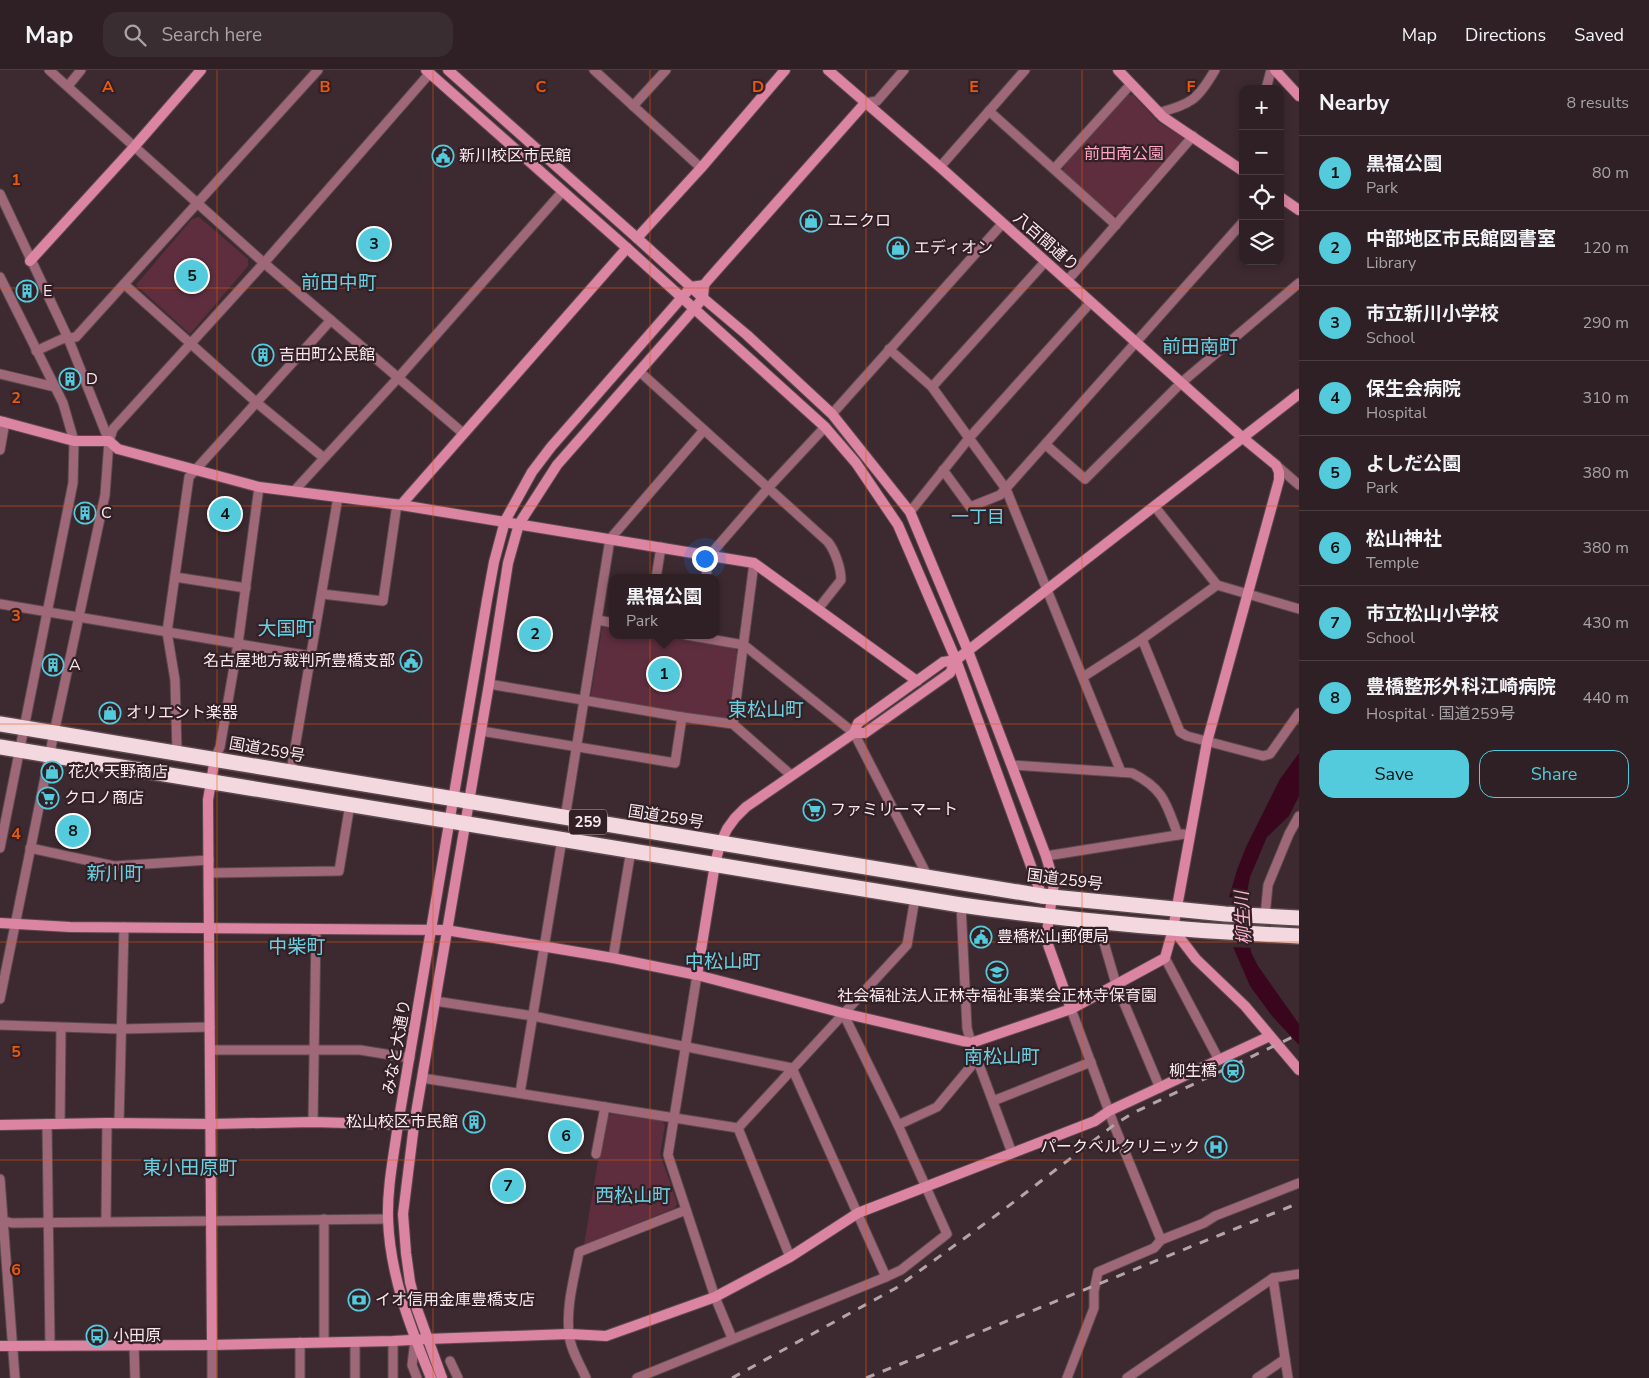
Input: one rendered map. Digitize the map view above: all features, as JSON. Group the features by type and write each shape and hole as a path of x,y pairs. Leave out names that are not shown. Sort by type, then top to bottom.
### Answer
{"highway":[{"name":"国道259号","path":"0,724 215,758 720,844 1047,897 1226,914 1299,918"},
{"name":"259","path":"0,747 961,905 1098,922 1299,936"}],"street":[{"path":"49,70 264,263 464,434"},
{"path":"68,86 82,70"},
{"path":"30,260 134,147 201,70"},
{"path":"36,351 62,339 76,337 318,70"},
{"path":"448,70 747,335 832,414 910,512 968,651 1046,856 1054,883 1047,897"},
{"path":"594,70 701,168"},
{"path":"633,106 666,70"},
{"path":"637,238 786,70"},
{"name":"八百間通り","path":"828,70 1137,342 1181,384 1276,465"},
{"path":"703,298 704,285 865,103 876,101 904,70"},
{"path":"940,167 1025,70"},
{"path":"1118,70 1163,117 1239,167"},
{"path":"1158,112 1185,105 1204,88 1215,70"},
{"path":"1267,85 1271,70"},
{"path":"1275,70 1298,93"},
{"path":"0,999 105,495 109,440 113,429 264,263 428,72 563,190 824,427 856,463 898,524 956,660 1047,897 1049,917 1046,940 1109,1111 1161,1240"},
{"path":"1054,169 1131,84"},
{"path":"989,111 1116,225"},
{"path":"1067,281 1193,136"},
{"path":"294,492 398,378 563,190"},
{"path":"0,194 68,338 109,440 118,449 259,487 399,504 754,563 917,681"},
{"path":"1284,200 1299,210"},
{"path":"832,414 1002,224"},
{"path":"943,470 970,507 1000,495 1239,227"},
{"path":"322,594 383,601 399,504 464,434 627,248"},
{"path":"932,387 1045,262"},
{"path":"0,277 63,403 74,441 73,483 0,848"},
{"path":"124,284 257,402 324,458"},
{"path":"1046,445 1085,479 1181,384 1299,284"},
{"path":"691,287 704,285"},
{"name":"みなと大通り","path":"431,1378 399,1293 391,1255 388,1219 390,1183 398,1124 494,562 505,521 532,472 691,287"},
{"name":"みなと大通り","path":"442,1378 417,1309 410,1282 403,1214 414,1125 508,564 519,524 557,465 703,298"},
{"path":"910,512 970,437 1091,302"},
{"path":"177,752 175,680 167,632 190,477 331,320"},
{"path":"889,349 932,387 1006,489 1121,772"},
{"path":"640,372 769,487 832,547 841,574 841,580 818,609"},
{"path":"0,374 55,387"},
{"path":"854,733 858,722 943,662 956,660 1299,394"},
{"path":"0,450 3,422 74,441 109,440"},
{"path":"707,574 709,556 824,427"},
{"path":"565,818 610,539 704,430"},
{"path":"1276,465 1299,485"},
{"path":"1219,1060 1165,958 1177,909 1207,742 1279,480 1279,472 1276,465"},
{"path":"212,1378 208,800 215,758 220,748 238,644 259,487"},
{"path":"291,772 338,497"},
{"path":"1155,507 1217,586 1299,609"},
{"path":"657,574 661,547"},
{"path":"733,724 754,563"},
{"path":"175,577 246,588"},
{"path":"1083,678 1217,586"},
{"path":"487,600 502,603"},
{"path":"0,604 311,656"},
{"path":"598,620 609,622"},
{"path":"709,639 744,645 854,733 928,877"},
{"path":"1142,639 1180,732 1188,736 1263,756 1270,754 1299,713"},
{"path":"732,1338 715,1297 668,1156 696,975 720,844 735,818 746,807 854,733 865,733 950,673 956,660"},
{"path":"474,682 733,724 791,775"},
{"path":"465,728 674,763 682,717"},
{"path":"1012,765 1132,773 1148,781 1158,790 1165,801 1178,835"},
{"path":"209,873 338,871 350,804"},
{"path":"1263,916 1268,885 1289,834 1299,816"},
{"path":"1046,856 1190,834"},
{"path":"520,1093 562,839"},
{"path":"30,848 114,866 209,860"},
{"path":"613,958 631,850"},
{"path":"738,1128 843,1012 907,945 915,898"},
{"path":"961,905 967,1028 1012,1153"},
{"path":"1098,922 1116,984 1160,1088"},
{"path":"0,923 124,927 446,930 613,958 696,975 971,1043 1071,1009 1165,958"},
{"path":"119,1123 124,927"},
{"path":"1173,928 1196,959 1246,1006 1299,1070"},
{"path":"313,1122 316,929"},
{"path":"435,1001 533,1016 792,1068"},
{"path":"637,1378 886,1277 901,1270 947,1234 898,1125 843,1012"},
{"path":"0,1025 121,1029 210,1027"},
{"path":"60,1124 62,1028"},
{"path":"0,1346 212,1345 393,1341 427,1338 569,1334 606,1336 715,1297 790,1257 858,1213 1095,1121 1109,1111 1270,1036"},
{"path":"210,1050 360,1050 410,1058"},
{"path":"898,1125 937,1107 977,1059"},
{"path":"993,1101 1091,1062"},
{"path":"792,1068 886,1277"},
{"path":"422,1078 738,1128"},
{"path":"596,1154 604,1107"},
{"path":"0,1125 313,1122 414,1125"},
{"path":"106,1221 107,1123"},
{"path":"47,1124 50,1345"},
{"path":"738,1128 790,1257"},
{"path":"0,1179 15,1378"},
{"path":"1067,1378 1094,1308 1094,1291 1098,1272 1154,1248 1161,1240 1204,1223 1215,1216 1299,1183"},
{"path":"586,1378 573,1349 569,1334 570,1297 580,1252 686,1210"},
{"path":"324,1219 324,1342"},
{"path":"2,1220 12,1223 48,1223 388,1219"},
{"path":"1127,1378 1273,1278 1299,1274"},
{"path":"1273,1278 1288,1378"},
{"path":"415,1339 412,1365 417,1378"},
{"path":"393,1341 394,1378"},
{"path":"300,1342 300,1378"},
{"path":"354,1342 355,1378"},
{"path":"134,1345 135,1378"},
{"path":"1257,1378 1285,1359"},
{"path":"450,1361 458,1378"}],"green space":[{"name":"前田南公園","path":"1128,95 1133,95 1158,122 1183,137 1183,143 1119,215 1111,215 1063,172 1064,165"},
{"path":"199,217 248,259 248,266 190,334 136,285 192,219"},
{"path":"609,626 609,639 684,639 735,648 737,653 728,718 725,720 593,698 591,695 602,628"},
{"path":"611,1114 661,1120 665,1125 660,1154 677,1203 675,1208 584,1245 605,1118"}],"water":[{"name":"柳生川","path":"1299,753 1299,796 1289,816 1267,837 1250,877 1246,898 1251,952 1258,966 1299,1024 1299,1045 1272,1016 1250,986 1234,949 1227,922 1229,897 1246,847 1280,779"}],"pier":[{"path":"1227,897 1249,899 1253,948 1231,947 1225,921"}],"railway":[{"path":"732,1378 896,1288 1002,1211 1114,1125 1133,1113 1299,1034"},
{"path":"866,1378 1299,1203"}],"place":[{"name":"新川校区市民館","path":"443,156"},
{"name":"ユニクロ","path":"811,221"},
{"name":"市立新川小学校","path":"374,244"},
{"name":"エディオン","path":"898,248"},
{"name":"よしだ公園","path":"192,276"},
{"name":"E","path":"27,291"},
{"name":"吉田町公民館","path":"263,355"},
{"name":"D","path":"70,379"},
{"name":"C","path":"85,513"},
{"name":"保生会病院","path":"225,514"},
{"name":"中部地区市民館図書室","path":"535,634"},
{"name":"名古屋地方裁判所豊橋支部","path":"411,661"},
{"name":"A","path":"53,665"},
{"name":"黒福公園","path":"664,674"},
{"name":"オリエント楽器","path":"110,713"},
{"name":"花火 天野商店","path":"52,772"},
{"name":"クロノ商店","path":"48,798"},
{"name":"ファミリーマート","path":"814,810"},
{"name":"豊橋整形外科江崎病院","path":"73,831"},
{"name":"豊橋松山郵便局","path":"981,937"},
{"name":"社会福祉法人正林寺福祉事業会正林寺保育園","path":"997,972"},
{"name":"柳生橋","path":"1233,1071"},
{"name":"松山校区市民館","path":"474,1122"},
{"name":"松山神社","path":"566,1136"},
{"name":"パークベルクリニック","path":"1216,1147"},
{"name":"市立松山小学校","path":"508,1186"},
{"name":"イオ信用金庫豊橋支店","path":"359,1300"},
{"name":"小田原","path":"97,1336"}],"district":[{"name":"前田中町","path":"339,283"},
{"name":"前田南町","path":"1200,347"},
{"name":"一丁目","path":"978,517"},
{"name":"大国町","path":"286,629"},
{"name":"東松山町","path":"766,710"},
{"name":"新川町","path":"115,874"},
{"name":"中柴町","path":"297,947"},
{"name":"中松山町","path":"723,962"},
{"name":"南松山町","path":"1002,1057"},
{"name":"東小田原町","path":"190,1168"},
{"name":"西松山町","path":"633,1196"}]}
